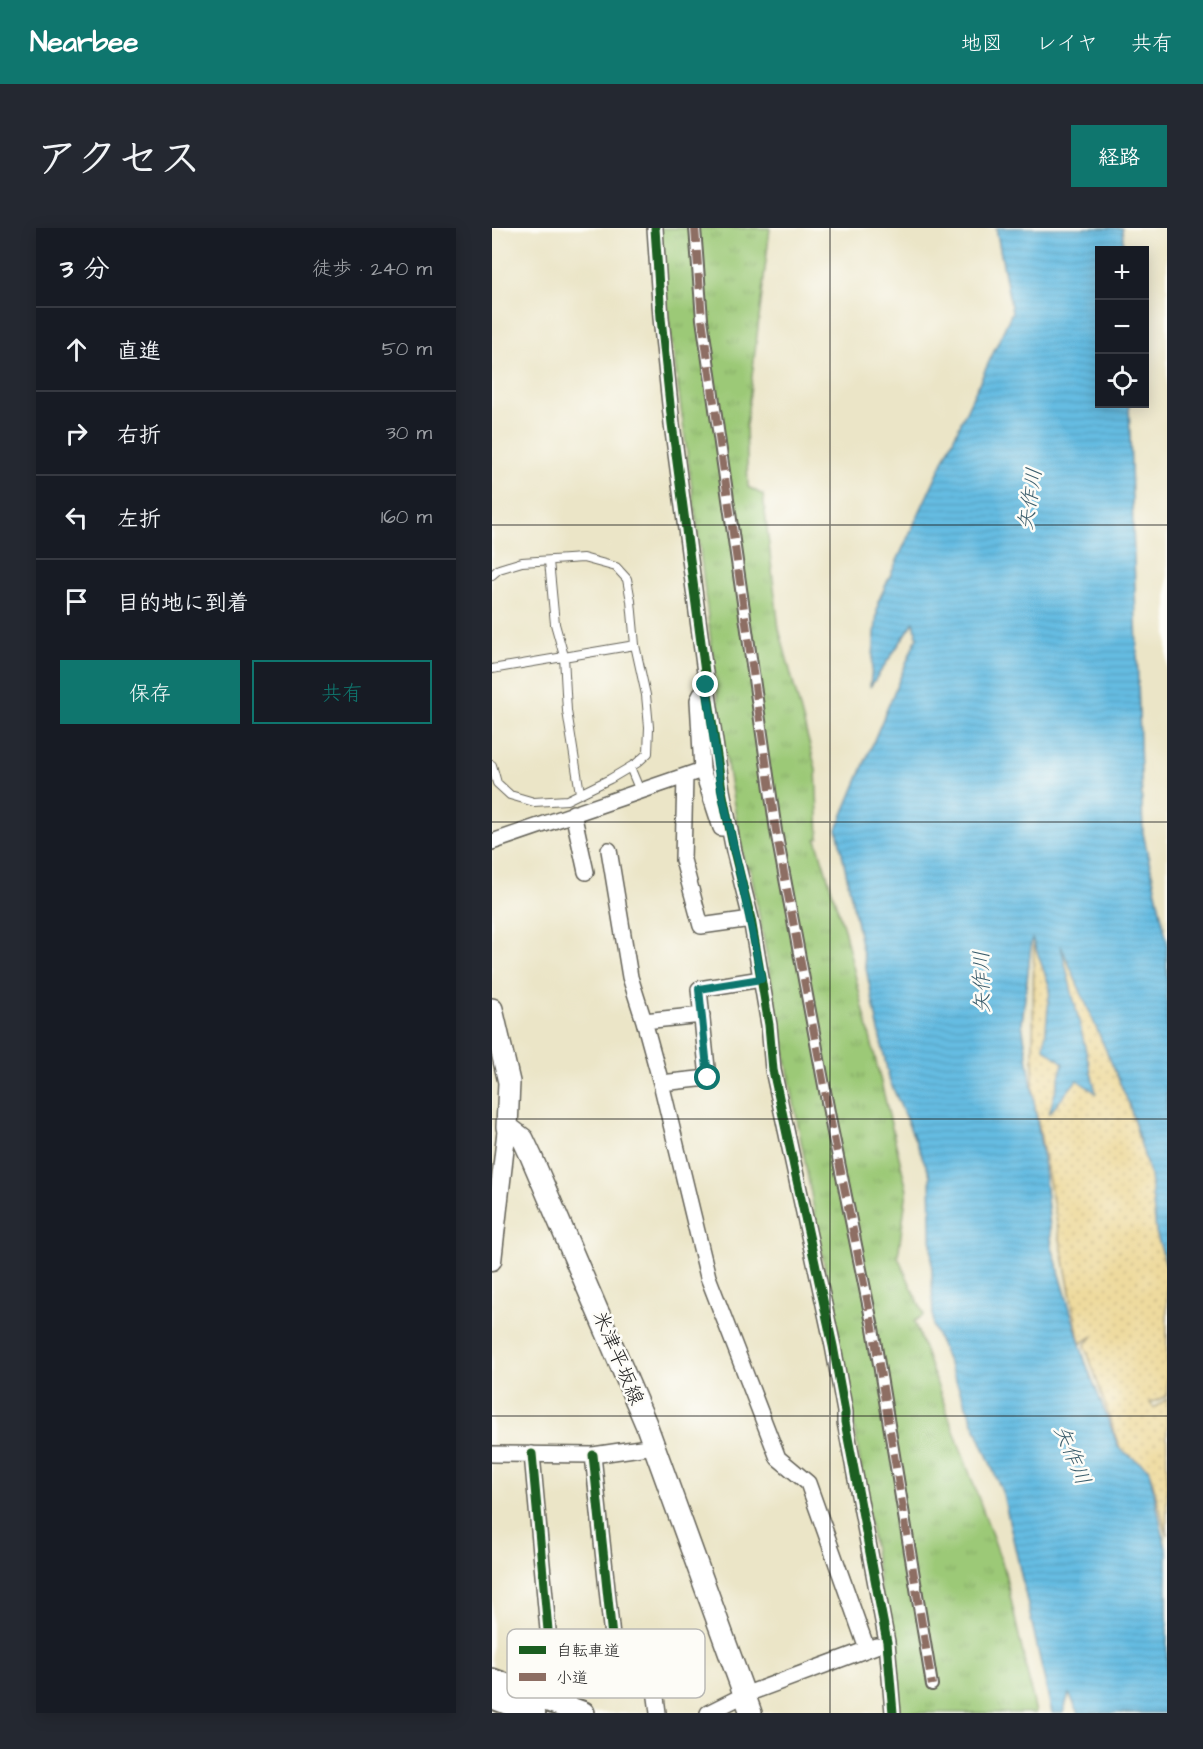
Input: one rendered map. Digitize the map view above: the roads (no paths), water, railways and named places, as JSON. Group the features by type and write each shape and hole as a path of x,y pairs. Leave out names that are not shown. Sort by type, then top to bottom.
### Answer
{"main road":[{"path":"492,1009 509,1082 507,1126"},
{"name":"米津平坂線","path":"507,1126 524,1139 654,1446 748,1704"},
{"path":"492,1680 507,1685"},
{"path":"492,1697 534,1713"},
{"path":"542,1698 584,1713"}],"street":[{"path":"656,228 661,318 672,424 722,790 751,919 769,1025 773,1070 833,1347 887,1642 893,1713"},
{"path":"695,228 702,319 776,831 873,1328 932,1685"},
{"path":"706,685 698,700 702,770 723,834 734,851"},
{"path":"492,842 702,770"},
{"path":"685,776 683,860 701,926 751,919"},
{"path":"573,813 586,872"},
{"path":"609,850 630,977 661,1083 708,1277 778,1458 808,1483 867,1649"},
{"path":"661,1083 708,1078 699,989 761,979"},
{"path":"644,1021 702,1015"},
{"path":"492,1261 507,1126"},
{"path":"492,1454 593,1455 654,1446"},
{"path":"532,1454 548,1629"},
{"path":"593,1455 611,1629"},
{"path":"708,1713 748,1704 887,1642"},
{"path":"656,1698 658,1713"}],"lane":[{"path":"492,575 499,569 522,562 583,558 616,567 627,579 649,727 648,753 610,779 567,800 534,802 510,795 497,783 492,765"},
{"path":"549,561 555,624 564,656 567,711 580,793"},
{"path":"492,669 635,645"},
{"path":"630,767 640,791"}],"water":[{"name":"矢作川","path":"996,228 1122,228 1124,246 1095,246 1095,408 1129,408 1143,833 1167,941 1167,1268 1156,1232 1150,1176 1129,1104 1061,946 1096,1093 1077,1080 1049,1114 1063,1063 1044,1048 1050,988 1032,938 1022,1023 1043,1159 1052,1247 1085,1361 1119,1448 1149,1469 1167,1553 1167,1713 1079,1713 1069,1694 1063,1713 1052,1713 1003,1494 933,1326 930,1175 889,1079 837,829 917,637 914,622 870,687 878,602 1012,312"}]}
